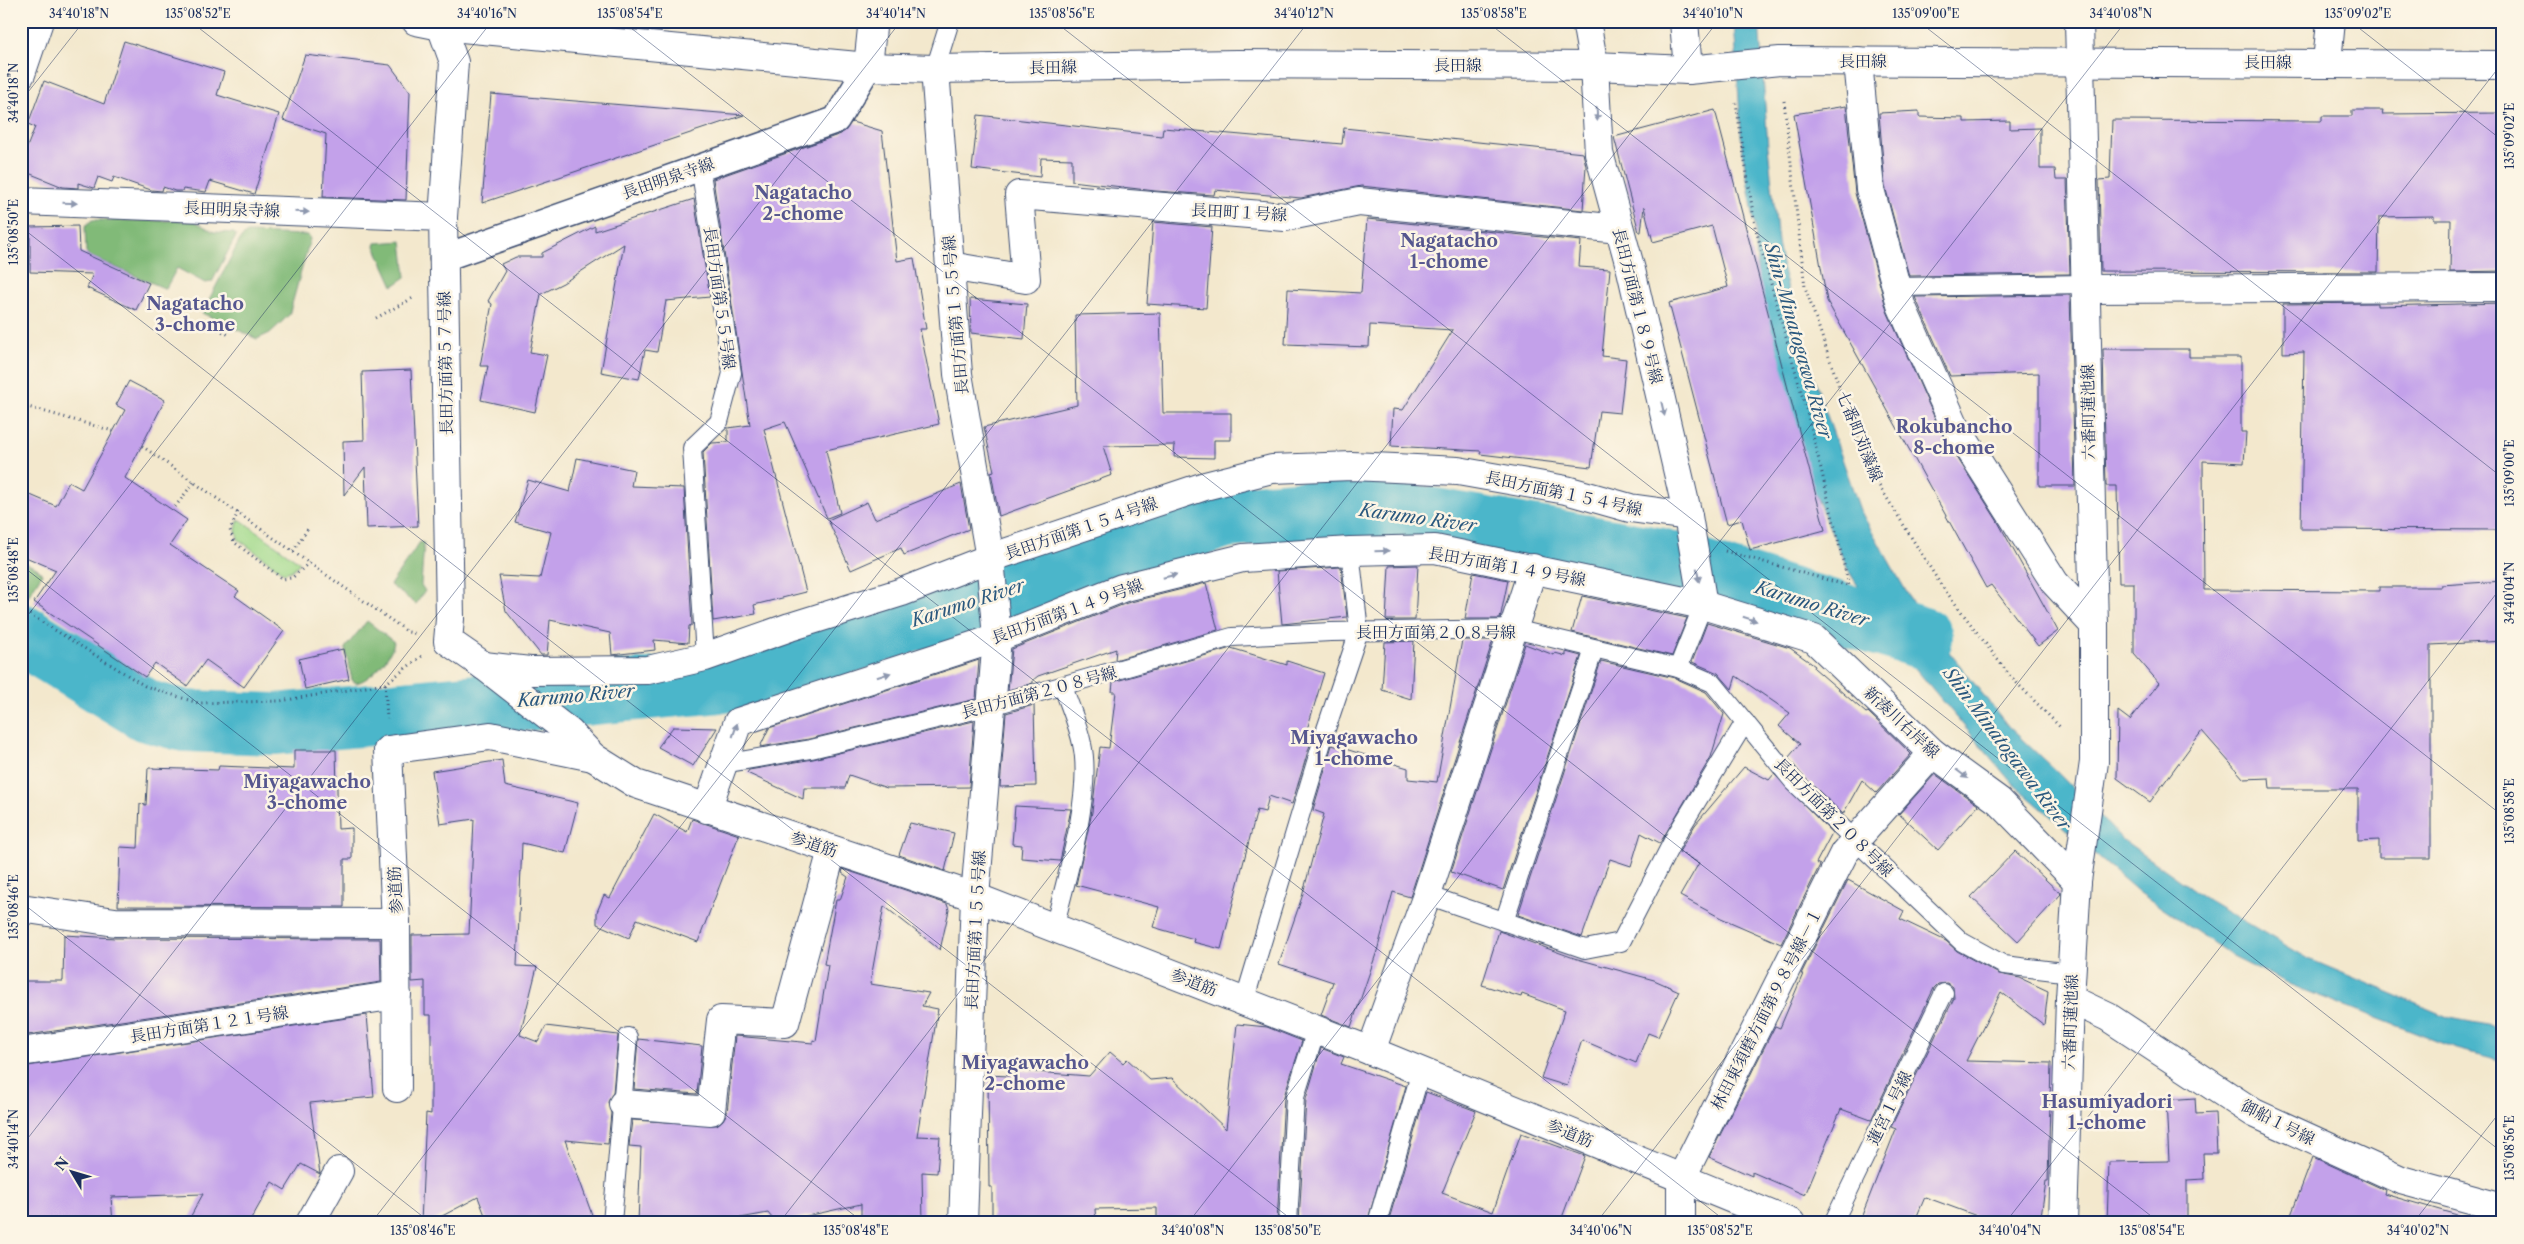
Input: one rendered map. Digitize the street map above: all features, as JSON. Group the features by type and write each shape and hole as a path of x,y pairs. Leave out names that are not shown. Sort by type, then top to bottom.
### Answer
{"street":[{"path":"21,74 39,21"},
{"path":"868,67 871,21"},
{"name":"長田方面第１８９号線","path":"1586,21 1594,66 1598,153 1631,270 1688,516 1703,605"},
{"path":"1684,21 1688,70"},
{"name":"六番町蓮池線","path":"2063,1223 2071,986 2077,881 2094,762 2094,625 2079,21"},
{"path":"2327,62 2330,21"},
{"name":"長田線","path":"432,23 868,67 935,69 1237,64 1594,66 1688,70 1780,61 2503,64"},
{"name":"長田方面第５７号線","path":"432,23 454,62 443,218 448,641"},
{"path":"1858,61 1870,189 1901,305 1954,424 2055,583 2094,625"},
{"name":"長田明泉寺線","path":"443,258 700,166 836,120 868,67"},
{"name":"長田方面第１５５号線","path":"935,69 958,374 990,558 997,638 974,897 963,1223"},
{"name":"長田町１号線","path":"950,266 1026,280 1020,196 1285,217 1359,202 1619,229"},
{"name":"長田明泉寺線","path":"21,201 443,218"},
{"path":"2086,287 2503,287"},
{"name":"長田方面第１５４号線","path":"492,673 648,670 705,657 790,627 902,592 990,558 1205,486 1272,469 1352,466 1458,471 1566,490 1630,508 1688,516"},
{"name":"長田方面第１４９号線","path":"707,809 738,722 997,638 1122,588 1234,560 1350,551 1435,549 1703,605"},
{"path":"1371,1051 1427,896 1533,568"},
{"name":"新湊川右岸線","path":"1703,605 1814,639 1934,753 1998,801 2077,881"},
{"path":"448,641 492,673"},
{"name":"参道筋","path":"492,673 569,732 593,756 636,784 974,897 1371,1051 1791,1223"},
{"name":"参道筋","path":"21,908 115,922 396,922 388,750 490,736 593,756"},
{"name":"林田東須磨方面第９８号線－１","path":"1681,1179 1844,853 1934,753"},
{"path":"622,1104 711,1111 721,1020 785,1023 832,850"},
{"path":"396,922 397,1088"},
{"name":"御船１号線","path":"2071,986 2108,1017 2254,1112 2401,1180 2503,1208"},
{"name":"長田方面第１２１号線","path":"21,1052 397,995"},
{"path":"310,1223 338,1172"},
{"path":"1681,1179 1681,1223"}],"lane":[{"path":"935,69 950,21"},
{"name":"長田方面第５５号線","path":"700,166 732,373 718,422 692,448 705,657"},
{"path":"1896,287 2086,287"},
{"path":"1244,1002 1326,729 1359,631 1350,551"},
{"path":"1678,668 1703,605"},
{"name":"長田方面第２０８号線","path":"723,764 811,750 991,706 1232,637 1359,631 1514,630 1678,668 1713,684 1794,781 1962,942 2004,965 2071,986"},
{"path":"1504,922 1594,649"},
{"path":"1054,928 1070,863 1085,785 1083,744 1063,686"},
{"path":"1427,896 1585,949 1620,942 1675,837 1745,722"},
{"name":"蓮宮１号線","path":"1833,1223 1944,992"},
{"path":"1288,1223 1295,1097 1316,1030"},
{"path":"612,1223 628,1037"},
{"path":"1377,1223 1420,1071"}],"path":[{"path":"1812,21 1813,28"},
{"name":"七番町苅藻線","path":"1784,102 1805,287 1875,479 1941,585 2011,677 2094,762"},
{"path":"1693,544 1749,556 1850,586 1811,427 1755,226 1736,103"},
{"path":"376,318 399,305"},
{"path":"200,320 231,336"},
{"path":"21,404 113,431"},
{"path":"142,446 408,632"},
{"path":"175,506 194,482"},
{"path":"238,512 230,530 234,542 283,578 292,578 309,563"},
{"path":"293,551 309,527"},
{"path":"21,609 145,686 198,703 280,701 385,684 417,659 448,641"},
{"path":"385,684 387,729"}],"green space":[{"path":"92,220 194,221 214,232 234,233 236,236 212,282 205,283 177,268 166,288 164,288 89,256 86,252 85,226"},
{"path":"247,233 308,235 310,239 289,315 270,333 257,339 202,313 241,238"},
{"path":"402,241 406,277 393,286 375,246 376,243"},
{"path":"241,520 299,562 299,564 291,571 284,573 238,539 236,530 238,521"},
{"path":"420,542 424,543 421,585 425,591 416,604 390,585"},
{"path":"21,561 37,568 42,574 27,598 21,600"},
{"path":"367,621 394,642 389,654 380,667 362,681 356,683 352,680 345,648"}],"water":[{"path":"1734,21 1759,21 1768,147 1778,242 1783,270 1807,358 1860,510 1919,614 2008,726 2060,775 2122,839 2208,900 2309,959 2450,1018 2503,1028 2503,1061 2457,1049 2291,985 2231,955 2140,893 2012,783 1893,642 1848,570 1791,438 1758,289 1755,226 1742,149"}],"building":[{"path":"124,41 224,72 217,95 279,114 254,194 210,181 206,192 183,189 182,191 175,191 163,187 162,191 151,190 114,177 112,182 98,177 94,188 78,183 78,188 63,187 21,170 21,162 35,127 28,124 44,81 104,104"},
{"path":"305,55 390,65 410,92 406,200 323,197 326,134 283,120"},
{"path":"491,94 744,115 482,203"},
{"path":"1846,106 1855,193 1887,311 1941,432 1998,522 2058,631 2038,646 1991,585 1986,588 1827,301 1794,114"},
{"path":"1715,110 1825,530 1750,550 1742,520 1727,524 1669,303 1728,287 1712,226 1653,242 1644,207 1641,232 1639,232 1614,137"},
{"path":"2352,110 2383,110 2382,114 2503,113 2503,271 2450,272 2451,220 2434,220 2434,216 2379,217 2378,272 2101,271 2099,180 2110,179 2112,120 2322,121 2322,116 2352,116"},
{"path":"1919,111 1919,117 1964,118 1964,122 2010,121 2010,129 2040,128 2040,169 2055,169 2056,180 2067,180 2070,274 1909,276 1885,186 1879,113"},
{"path":"978,115 1162,136 1163,128 1342,144 1344,128 1583,153 1586,166 1583,210 1361,186 1301,198 1215,190 1214,195 1155,191 1072,181 1072,159 1041,158 1040,177 972,169"},
{"path":"852,122 882,131 897,261 914,258 926,329 920,329 939,424 826,450 840,513 827,518 785,422 764,429 806,592 754,605 756,614 713,621 703,452 712,443 728,442 728,428 750,425 713,179 841,134"},
{"path":"694,199 710,297 666,301 657,352 645,350 639,379 601,372 624,244 563,283 541,294 530,352 547,355 535,412 481,400 488,366 480,366 492,304 488,301 505,271 501,264 516,257 542,257 542,253 595,226 595,231"},
{"path":"1367,219 1581,241 1579,267 1610,269 1602,356 1626,359 1620,413 1599,411 1591,467 1480,454 1481,451 1391,446 1393,409 1403,410 1453,330 1370,325 1369,347 1285,344 1288,289 1361,293"},
{"path":"1153,222 1212,227 1206,308 1147,304"},
{"path":"78,226 79,251 149,283 136,310 87,288 93,274 30,272 30,227"},
{"path":"2070,295 2075,486 2039,486 2039,373 1950,376 1915,297"},
{"path":"970,299 1027,304 1024,339 971,333"},
{"path":"2377,303 2377,306 2503,303 2503,530 2301,529 2304,352 2283,353 2283,304"},
{"path":"1160,313 1163,413 1231,413 1231,440 1214,440 1214,458 1174,457 1175,445 1103,446 1112,475 999,516 991,472 994,471 984,427 1077,405 1075,315"},
{"path":"2103,349 2189,349 2189,357 2241,357 2241,432 2246,432 2244,463 2203,461 2204,590 2379,591 2379,587 2441,587 2441,585 2503,581 2503,641 2431,645 2431,858 2379,858 2379,840 2358,841 2358,789 2270,789 2269,778 2244,779 2202,731 2150,802 2117,778 2118,711 2130,720 2159,683 2134,654 2134,583 2119,583 2117,486 2106,486"},
{"path":"411,370 418,526 367,528 365,467 344,495 343,441 364,440 362,372"},
{"path":"129,381 165,400 125,478 187,520 170,545 239,591 235,596 284,631 244,687 206,660 187,686 155,663 145,677 34,602 56,570 21,555 21,491 56,506 69,482 82,489 125,410 116,405"},
{"path":"577,458 634,470 631,486 684,488 692,625 689,626 688,643 654,640 655,650 612,655 610,633 550,620 547,655 541,655 506,611 499,576 540,578 551,532 515,522 528,480 570,492"},
{"path":"961,484 969,529 904,555 901,548 851,570 828,520 867,502 875,519"},
{"path":"1418,565 1415,620 1386,620 1389,566"},
{"path":"1341,567 1347,617 1282,624 1277,571"},
{"path":"1473,573 1508,580 1500,619 1465,619"},
{"path":"1206,583 1218,630 1115,660 1116,649 1038,676 1033,680 1033,683 1008,690 1012,649 1127,603"},
{"path":"1582,596 1687,618 1672,656 1572,632"},
{"path":"1707,623 1790,648 1815,666 1814,668 1866,713 1868,712 1911,754 1876,793 1862,780 1843,814 1801,774 1788,758 1800,744 1779,726 1790,713 1736,676 1732,689 1718,673 1692,662"},
{"path":"1462,640 1493,640 1410,897 1393,892 1377,951 1351,1027 1321,1015 1333,982 1279,964 1302,897 1324,814 1313,810 1332,745 1408,768 1408,779 1437,782"},
{"path":"1414,641 1411,699 1382,690 1385,642"},
{"path":"1525,644 1554,655 1555,653 1566,656 1566,652 1581,656 1503,890 1451,872"},
{"path":"1231,648 1287,665 1287,661 1324,673 1305,736 1312,738 1292,804 1269,796 1265,812 1257,810 1221,949 1193,942 1194,939 1153,927 1159,907 1076,885 1092,812 1100,747 1109,748 1116,692 1112,692 1113,682"},
{"path":"343,649 349,679 305,689 299,659"},
{"path":"979,660 976,699 809,739 760,747 769,728"},
{"path":"1601,661 1675,678 1706,692 1724,714 1711,757 1660,843 1641,833 1631,866 1610,859 1582,937 1518,915"},
{"path":"1034,705 1036,786 1000,787 1006,713"},
{"path":"974,721 969,787 887,788 849,775 845,788 804,788 803,799 747,773 749,770 813,759"},
{"path":"673,727 717,728 693,766 658,747"},
{"path":"294,750 336,750 338,829 352,828 352,859 344,859 344,907 118,906 120,847 138,848 140,804 146,805 148,768 218,770 219,766 294,769"},
{"path":"502,760 505,786 578,803 565,853 522,843 517,966 537,967 520,1035 538,1042 546,1026 618,1035 613,1093 608,1102 611,1113 608,1144 565,1140 595,1223 488,1223 478,1197 429,1223 421,1223 426,1113 431,1114 431,1015 425,1015 425,981 412,982 412,935 469,934 474,819 440,824 432,771"},
{"path":"1744,767 1769,780 1774,774 1832,833 1816,863 1820,865 1781,944 1721,918 1680,896 1699,863 1679,852 1695,825"},
{"path":"1935,774 1978,805 1938,850 1899,814"},
{"path":"1015,806 1071,809 1060,861 1021,858 1022,845 1012,844"},
{"path":"654,814 687,832 692,819 739,835 698,942 637,919 629,938 597,924 597,912 604,895 610,898"},
{"path":"910,823 954,833 945,871 899,855"},
{"path":"2015,851 2061,894 2018,941 1971,897"},
{"path":"843,869 947,904 949,910 940,950 884,906 870,984 929,993 922,1006 938,1009 917,1136 940,1137 937,1173 922,1172 923,1223 861,1223 861,1204 776,1223 768,1213 713,1223 638,1223 641,1147 629,1146 632,1120 717,1125 727,1113 735,1036 813,1043 813,1040 816,1041 828,965 824,964 836,900 840,900 848,877 842,873"},
{"path":"1848,880 1904,911 1900,919 1946,941 1957,951 1999,974 2020,978 2048,991 2044,1025 2001,992 1966,1061 2051,1063 2048,1181 2046,1181 2040,1223 1996,1223 1925,1197 1914,1223 1859,1223 1896,1129 1891,1127 1954,998 1953,987 1948,983 1938,984 1934,988 1871,1120 1841,1109 1805,1195 1752,1172 1752,1176 1709,1157 1775,1026 1780,1028 1803,974 1801,974"},
{"path":"1499,931 1574,958 1654,980 1679,991 1658,1037 1648,1033 1636,1063 1582,1040 1567,1086 1541,1078 1565,1010 1522,994 1521,997 1482,985"},
{"path":"64,935 115,938 380,939 381,982 21,1036 21,981 63,981"},
{"path":"367,1015 374,1097 310,1103 320,1174 301,1164 285,1190 272,1182 249,1223 187,1223 203,1194 111,1197 113,1223 21,1223 21,1119 24,1119 21,1067"},
{"path":"1237,1024 1267,1027 1302,1041 1284,1096 1277,1223 1157,1223 1157,1208 1095,1209 1096,1223 992,1223 992,1187 989,1187 988,1075 1009,1076 1009,1070 1089,1076 1110,1052 1123,1063 1127,1059 1150,1080 1172,1078 1226,1129"},
{"path":"638,1039 702,1046 697,1094 634,1089"},
{"path":"1321,1048 1344,1057 1341,1064 1406,1086 1367,1223 1299,1223 1306,1099"},
{"path":"1426,1092 1476,1111 1442,1193 1493,1212 1521,1133 1585,1156 1560,1223 1388,1223"},
{"path":"2195,1098 2196,1114 2215,1113 2217,1153 2203,1153 2204,1179 2187,1180 2187,1223 2107,1223 2109,1162 2169,1161 2166,1100"},
{"path":"2313,1157 2385,1190 2384,1194 2457,1215 2456,1223 2288,1223"}],"waterway":[{"name":"Karumo River","path":"21,634 147,711 185,721 275,724 733,681 1225,517 1367,507 1657,558 1922,638"}],"district":[{"name":"Nagatacho 2-chome","path":"803,203"},
{"name":"Nagatacho 1-chome","path":"1449,251"},
{"name":"Nagatacho 3-chome","path":"195,314"},
{"name":"Rokubancho 8-chome","path":"1954,437"},
{"name":"Miyagawacho 1-chome","path":"1354,748"},
{"name":"Miyagawacho 3-chome","path":"307,792"},
{"name":"Miyagawacho 2-chome","path":"1025,1073"},
{"name":"Hasumiyadori 1-chome","path":"2107,1112"}],"water label":[{"name":"Shin-Minatogawa River","path":"1798,341"},
{"name":"Shin Minatogawa River","path":"2007,749"}]}
